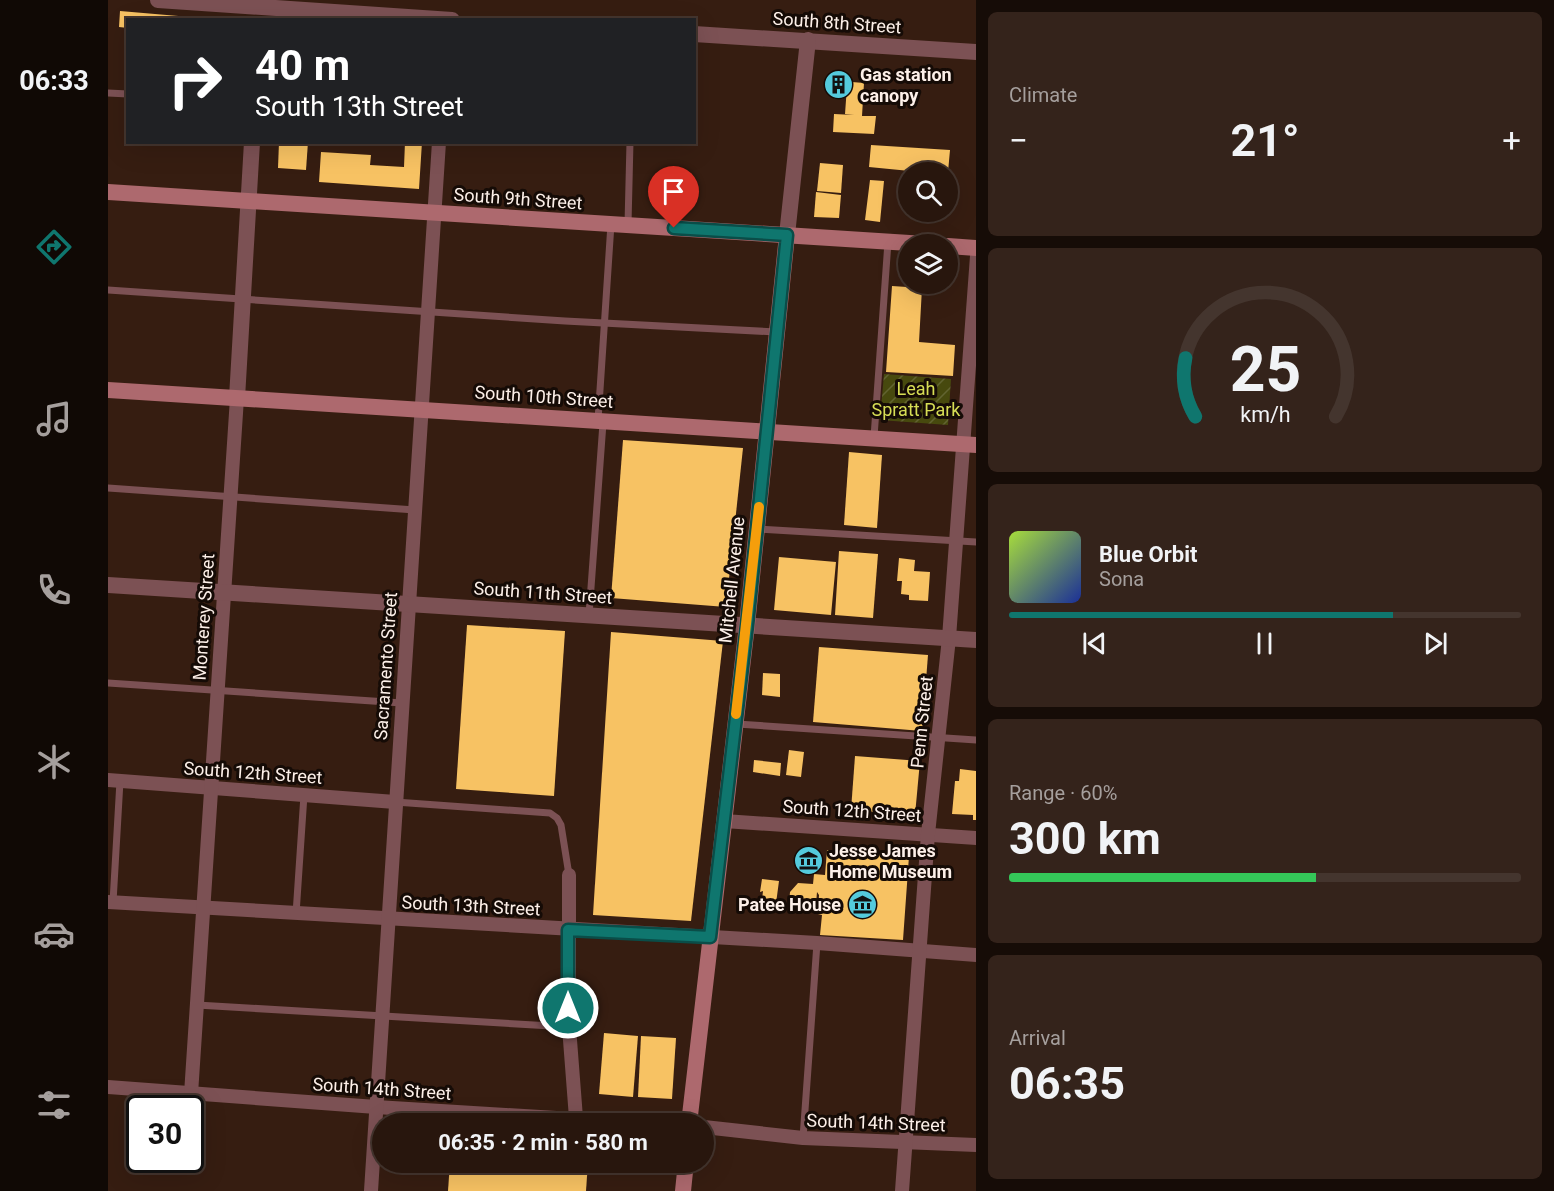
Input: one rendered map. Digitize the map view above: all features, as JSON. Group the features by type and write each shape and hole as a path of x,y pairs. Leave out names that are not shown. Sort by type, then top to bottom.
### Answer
{"main road":[{"name":"South 9th Street","path":"108,192 898,243"},
{"name":"Mitchell Avenue","path":"690,1113 747,625 787,235"},
{"path":"958,247 976,248"},
{"name":"South 10th Street","path":"108,390 970,444"},
{"path":"683,1191 685,1173"}],"street":[{"path":"158,0 261,9 430,18"},
{"name":"South 8th Street","path":"696,34 976,52"},
{"name":"Mitchell Avenue","path":"787,235 808,40"},
{"name":"Monterey Street","path":"191,1094 213,788 252,144"},
{"name":"Sacramento Street","path":"371,1191 439,144"},
{"name":"Penn Street","path":"902,1191 928,834 949,638 956,541 970,444 976,256"},
{"name":"South 11th Street","path":"108,585 976,640"},
{"name":"South 12th Street","path":"114,781 395,802"},
{"name":"South 12th Street","path":"724,821 976,838"},
{"path":"569,875 569,1027 576,1113"},
{"name":"South 13th Street","path":"111,902 389,920 817,943 976,955"},
{"name":"South 14th Street","path":"108,1087 485,1113"},
{"name":"South 14th Street","path":"714,1128 803,1138 976,1145"}],"lane":[{"path":"108,93 126,94"},
{"path":"628,225 630,144"},
{"path":"589,616 611,224"},
{"path":"874,439 888,242"},
{"path":"108,290 428,312 777,332"},
{"path":"108,488 415,510"},
{"path":"757,529 976,542"},
{"path":"108,683 402,703"},
{"path":"735,724 976,740"},
{"path":"111,902 114,781"},
{"path":"296,914 304,795"},
{"path":"395,802 550,813 561,825 569,875"},
{"path":"803,1138 817,943"},
{"path":"198,1005 569,1027"}],"green space":[{"name":"Leah Spratt Park","path":"884,374 951,379 948,425 880,420"}],"building":[{"path":"120,11 190,17 126,18 126,28 119,27"},
{"name":"Gas station canopy","path":"834,71 847,72 845,98 832,97"},
{"path":"852,82 864,83 862,116 876,116 874,134 833,132 834,114 854,115 845,114 847,86"},
{"path":"279,144 308,144 306,170 278,168"},
{"path":"405,144 422,144 419,189 319,182 321,152 371,155 370,165 404,167"},
{"path":"871,145 950,150 949,162 898,162 898,170 869,167"},
{"path":"820,163 843,165 841,193 817,191"},
{"path":"870,180 884,181 880,222 865,220"},
{"path":"816,192 841,195 839,218 814,217"},
{"path":"892,286 898,286 898,294 922,294 919,342 955,345 953,376 886,372"},
{"path":"623,440 743,448 726,607 611,598"},
{"path":"849,452 882,455 877,528 844,525"},
{"path":"839,551 878,554 873,618 835,615"},
{"path":"779,557 836,562 831,615 774,610"},
{"path":"899,558 915,560 914,571 930,572 928,601 909,600 909,595 901,594 902,581 897,581"},
{"path":"467,625 565,631 554,796 456,789"},
{"path":"611,632 723,641 691,921 593,915"},
{"path":"819,647 928,655 922,731 813,722"},
{"path":"763,673 780,674 780,697 762,695"},
{"path":"789,750 804,752 801,777 786,775"},
{"path":"855,756 920,761 915,815 851,810"},
{"path":"754,760 781,763 780,776 753,772"},
{"path":"960,769 976,771 976,820 973,820 973,815 952,814 955,781 959,781"},
{"name":"Patee House","path":"827,850 909,856 903,940 820,935 822,915 818,914 819,895 817,892 816,904 807,911 797,912 789,903 790,892 798,883 813,884 814,874 825,875"},
{"name":"Jesse James Home Museum","path":"802,852 816,852 815,871 801,870"},
{"path":"762,879 779,881 775,911 761,909"},
{"path":"604,1033 638,1036 633,1097 599,1094"},
{"path":"641,1036 676,1038 672,1099 638,1097"},
{"path":"449,1173 587,1173 586,1191 448,1191"}],"slow traffic":[{"path":"736,714 759,507"}],"place":[{"name":"Gas station canopy","path":"839,85"},
{"name":"Jesse James Home Museum","path":"808,861"},
{"name":"Patee House","path":"862,905"}],"route":[{"path":"568,1008 568,930 710,937 747,625 787,235 674,228"}]}
